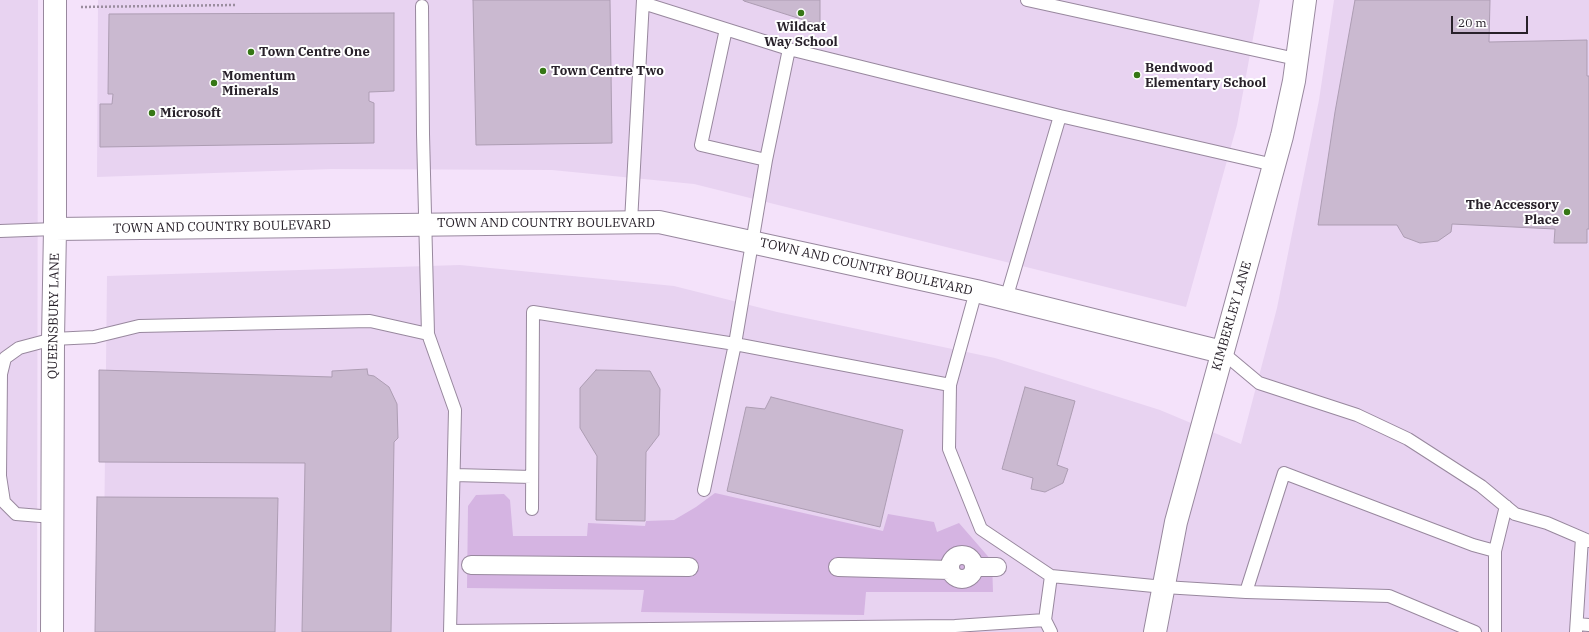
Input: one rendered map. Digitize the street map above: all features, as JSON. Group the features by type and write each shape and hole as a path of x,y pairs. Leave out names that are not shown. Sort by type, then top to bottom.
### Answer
{"street":[{"name":"QUEENSBURY LANE","path":"52,632 53,339 56,229 55,0"},
{"name":"KIMBERLEY LANE","path":"1155,632 1176,522 1282,136 1305,0"},
{"name":"TOWN AND COUNTRY BOULEVARD","path":"56,229 659,222 976,291 1222,352"},
{"path":"838,567 950,570 953,559 960,555 968,556 972,559 974,567 997,567"},
{"path":"471,565 689,567"}],"lane":[{"path":"1027,0 1296,60"},
{"path":"631,222 643,1 788,49 1060,116 1274,165"},
{"path":"422,6 428,334 455,410 450,632 955,626 1045,620"},
{"path":"726,29 701,145 766,160"},
{"path":"704,490 735,344 766,160 788,49"},
{"path":"1006,299 1060,116"},
{"name":"TOWN AND COUNTRY BOULEVARD","path":"0,231 56,229"},
{"path":"976,291 950,386 949,449 981,530 1051,576 1164,587 1246,592 1390,596 1475,632"},
{"path":"532,509 533,312 735,344 950,386"},
{"path":"53,517 16,514 4,502 0,476 1,374 5,358 19,348 53,339 94,337 139,326 370,321 428,334"},
{"path":"1222,352 1259,383 1357,415 1408,439 1482,486 1515,514 1547,523 1585,539 1581,627"},
{"path":"1246,592 1284,473 1473,545 1495,551"},
{"path":"454,475 532,477"},
{"path":"1494,632 1495,551 1506,506"},
{"path":"1051,576 1045,620 1052,632"}],"path":[{"path":"82,7 236,5"}],"shaded area":[{"path":"0,0 38,0 37,632 0,632"},
{"path":"98,0 743,0 820,24 820,0 1260,0 1237,125 1186,307 694,184 552,170 331,169 97,177"},
{"path":"1334,0 1589,0 1589,632 103,632 107,276 460,265 674,286 777,312 995,358 1160,410 1241,444 1277,308 1319,100"},
{"path":"715,493 883,531 888,514 934,522 937,532 959,523 992,561 993,592 866,592 864,615 641,612 644,590 467,588 468,506 476,495 504,494 510,500 513,536 587,536 588,523 645,526 646,521 674,520 696,507"}],"building":[{"name":"Town Centre Two","path":"473,0 610,0 612,143 476,145"},
{"name":"Wildcat Way School","path":"743,0 820,0 820,25 744,1"},
{"path":"1355,0 1490,0 1489,42 1587,40 1587,76 1589,76 1589,229 1587,229 1587,243 1554,243 1555,229 1452,224 1451,232 1438,241 1420,243 1404,237 1397,225 1318,225 1335,112"},
{"name":"Town Centre One","path":"394,13 394,91 369,92 369,101 374,103 374,143 100,147 100,104 112,104 113,94 108,94 109,14"},
{"path":"367,369 368,375 374,376 389,387 397,404 398,438 394,442 391,632 302,632 305,463 99,462 99,370 332,377 332,371"},
{"path":"596,370 650,371 660,389 659,435 646,452 645,521 596,520 597,456 580,428 580,388"},
{"path":"1025,387 1075,401 1057,465 1068,469 1063,483 1045,492 1031,489 1033,478 1002,469"},
{"path":"771,397 903,430 880,527 727,491 746,407 765,409"},
{"path":"97,497 278,498 275,632 95,632"}],"place":[{"name":"Wildcat Way School","path":"801,13"},
{"name":"Town Centre One","path":"251,52"},
{"name":"Town Centre Two","path":"543,71"},
{"name":"Bendwood Elementary School","path":"1137,75"},
{"name":"Momentum Minerals","path":"214,83"},
{"name":"Microsoft","path":"152,113"},
{"name":"The Accessory Place","path":"1567,212"}]}
